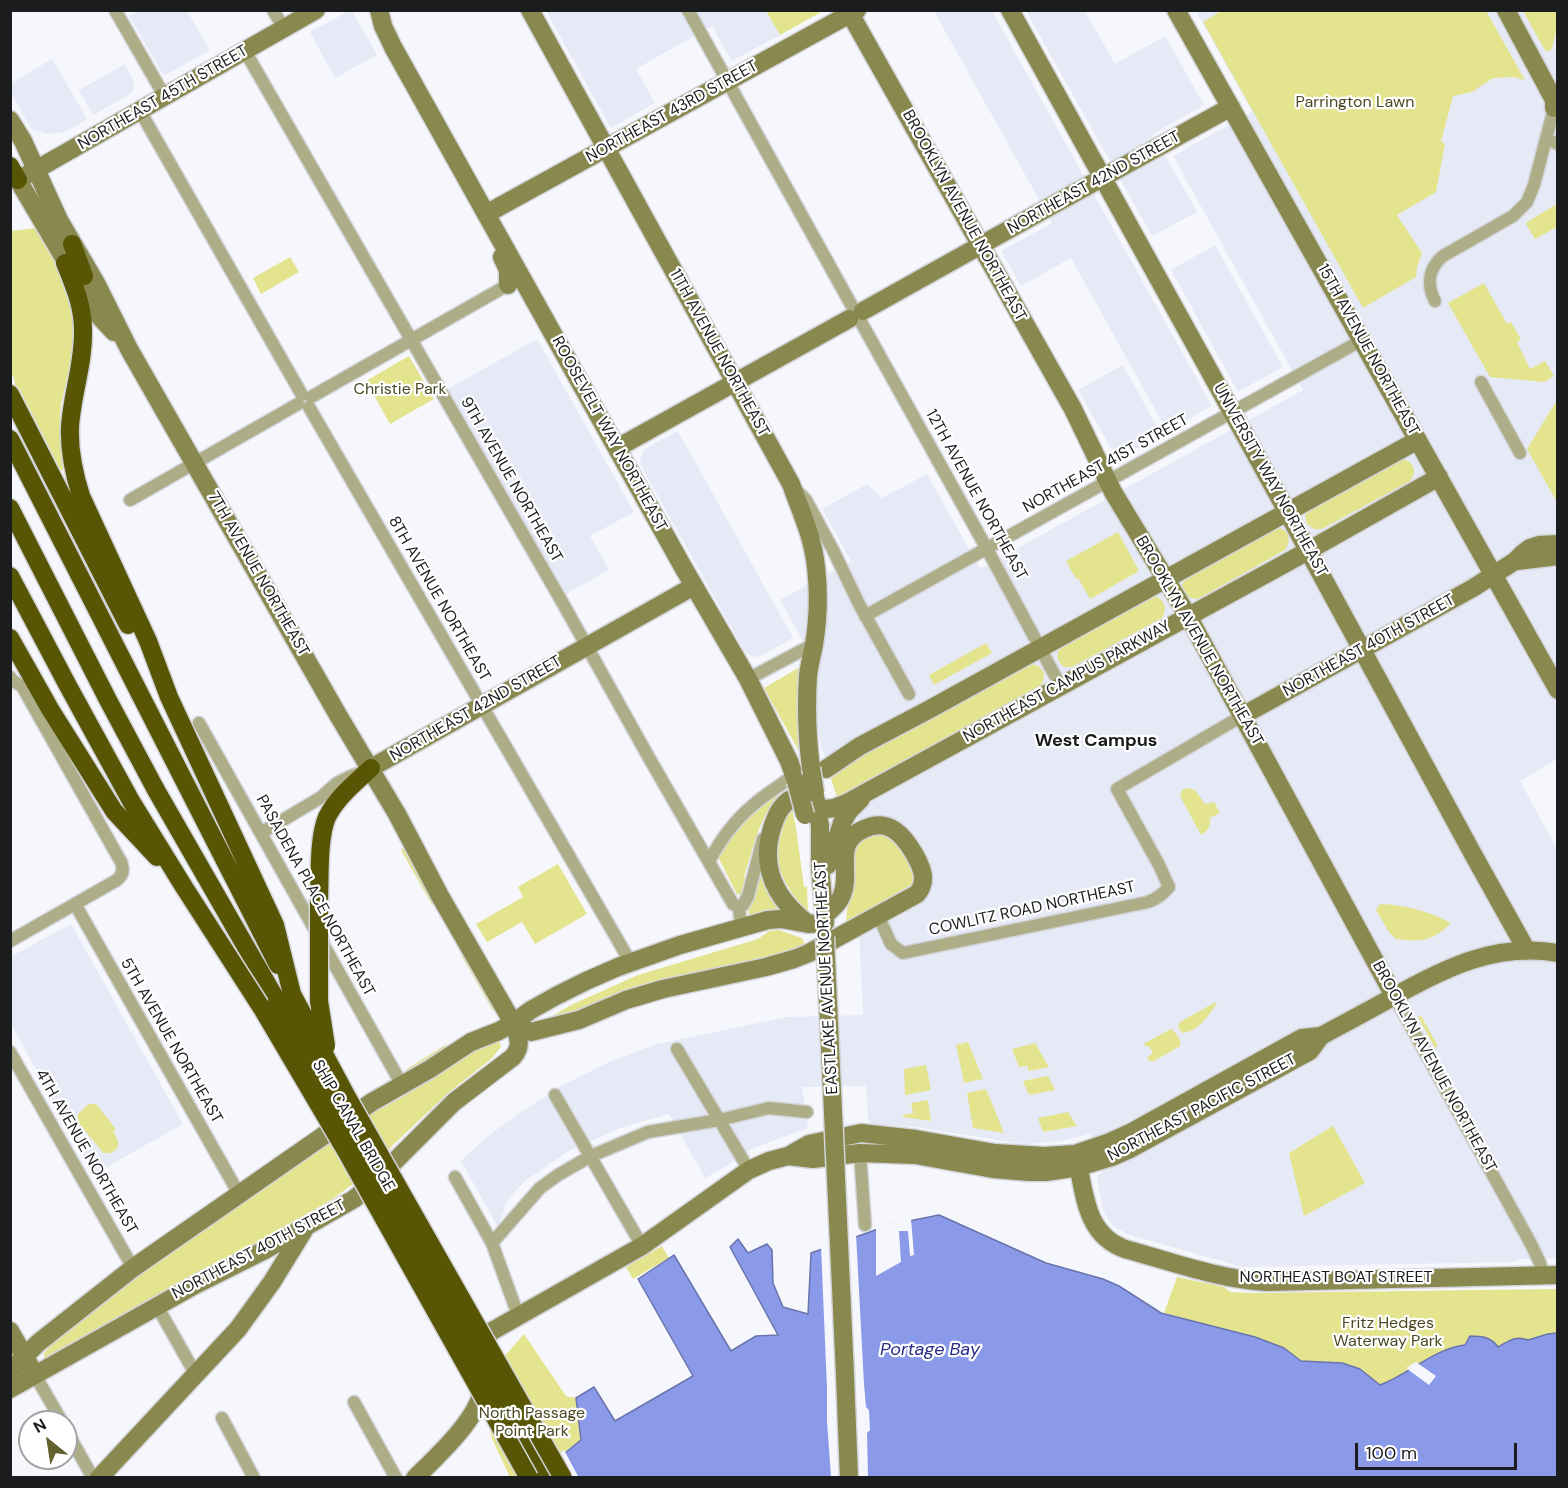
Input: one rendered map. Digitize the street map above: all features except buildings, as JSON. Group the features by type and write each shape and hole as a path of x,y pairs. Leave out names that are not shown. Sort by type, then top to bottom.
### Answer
{"highway":[{"path":"72,244 88,288 91,308 89,331 83,348"},
{"path":"65,263 77,291 83,329 83,348 70,428 77,482 87,509 148,641 170,697 275,925 285,997"},
{"path":"10,394 138,645 170,697"},
{"path":"10,439 146,707 285,997"},
{"path":"10,508 156,790 285,997"},
{"name":"SHIP CANAL BRIDGE","path":"10,576 131,801 263,1010 346,1151 529,1478"},
{"path":"10,638 50,709 114,811 184,887"},
{"path":"364,1152 341,1093 325,1042 320,1001 319,902 321,850 326,819 341,797 371,768"},
{"name":"SHIP CANAL BRIDGE","path":"285,997 364,1152 548,1478"},
{"name":"SHIP CANAL BRIDGE","path":"285,997 347,1096 563,1478"}],"street":[{"path":"114,10 165,97"},
{"path":"273,10 284,29"},
{"name":"NORTHEAST 45TH STREET","path":"13,177 36,171 316,10"},
{"path":"379,10 383,26 393,47 486,214"},
{"name":"11TH AVENUE NORTHEAST","path":"530,10 791,484 806,500 865,616 909,694"},
{"name":"12TH AVENUE NORTHEAST","path":"688,10 1060,685"},
{"name":"UNIVERSITY WAY NORTHEAST","path":"1010,10 1233,412 1527,951"},
{"name":"15TH AVENUE NORTHEAST","path":"1176,10 1557,690"},
{"path":"1435,301 1429,281 1436,263 1443,256 1519,211 1531,195 1552,142 1556,108 1554,100 1506,10"},
{"name":"NORTHEAST 43RD STREET","path":"486,214 852,12"},
{"name":"BROOKLYN AVENUE NORTHEAST","path":"852,12 1072,410 1113,492 1188,616 1394,996 1532,1244 1540,1263 1550,1275"},
{"name":"9TH AVENUE NORTHEAST","path":"244,51 412,340 648,756 734,904 739,907 741,927"},
{"name":"NORTHEAST 42ND STREET","path":"617,448 1231,107"},
{"name":"8TH AVENUE NORTHEAST","path":"140,111 305,401 631,963"},
{"name":"7TH AVENUE NORTHEAST","path":"10,120 23,141 56,215 96,283 129,349 338,715 371,768 513,1023"},
{"path":"13,177 91,308 129,349"},
{"name":"ROOSEVELT WAY NORTHEAST","path":"486,214 495,230 495,244 514,281 617,448 748,679 786,754 794,778 804,790 812,806"},
{"path":"130,500 514,281"},
{"name":"NORTHEAST 41ST STREET","path":"865,616 1362,340"},
{"path":"1481,382 1520,453"},
{"path":"819,768 1418,440"},
{"name":"NORTHEAST CAMPUS PARKWAY","path":"812,806 840,806 1439,477"},
{"path":"791,484 807,525 814,553 817,583 814,644 807,692 807,722 819,768 812,806 821,872"},
{"name":"NORTHEAST 40TH STREET","path":"1242,716 1473,588 1515,561 1530,548 1539,544 1557,544"},
{"path":"1515,561 1557,556"},
{"name":"NORTHEAST 42ND STREET","path":"261,833 320,798 337,783 371,768 694,586"},
{"path":"748,679 814,644"},
{"path":"11,678 22,686 123,869 119,878 11,940"},
{"name":"COWLITZ ROAD NORTHEAST","path":"878,915 891,944 903,953 1154,900 1169,887 1117,789 1242,716"},
{"name":"PASADENA PLACE NORTHEAST","path":"199,723 402,1085"},
{"path":"709,861 744,813 794,778"},
{"path":"821,872 832,855 842,823 866,792"},
{"path":"783,805 768,845 770,876 788,906 821,925"},
{"path":"739,907 743,905 747,896 765,831 772,817 783,805"},
{"path":"513,1023 531,1032 579,1020 626,1000 663,989 779,964 809,953 917,894 923,885 923,871 907,842 897,831 878,825 871,826 858,832 848,843 844,858 844,892 821,925"},
{"name":"EASTLAKE AVENUE NORTHEAST","path":"821,872 821,925 849,1478"},
{"name":"5TH AVENUE NORTHEAST","path":"75,904 239,1194"},
{"path":"10,1371 38,1343 133,1268 372,1102 430,1069 471,1042 499,1031 531,1010 586,981 680,945 775,919 821,925"},
{"name":"NORTHEAST PACIFIC STREET","path":"788,1156 813,1159 860,1153 915,1155 1011,1171 1046,1172 1077,1160 1101,1145 1132,1132 1302,1038 1322,1036 1440,972 1492,955 1527,951 1557,953"},
{"name":"NORTHEAST 40TH STREET","path":"10,1389 354,1199 454,1102 518,1052 519,1042 513,1023"},
{"path":"677,1049 749,1170"},
{"name":"4TH AVENUE NORTHEAST","path":"10,1052 133,1268"},
{"path":"555,1095 642,1246"},
{"path":"492,1243 540,1188 558,1175 591,1156 648,1132 719,1120 769,1108 807,1112"},
{"name":"NORTHEAST PACIFIC STREET","path":"788,1156 809,1144 861,1133 916,1139 1011,1155 1077,1160"},
{"path":"860,1153 865,1225"},
{"path":"464,1347 642,1246 749,1170 788,1156"},
{"name":"NORTHEAST BOAT STREET","path":"1077,1160 1091,1219 1099,1232 1110,1242 1125,1250 1236,1279 1267,1282 1550,1275"},
{"path":"455,1177 492,1243 512,1319 500,1341 478,1370"},
{"path":"371,1185 478,1370 483,1385 482,1394 471,1415 456,1435 415,1478"},
{"path":"99,1478 228,1340 260,1300 306,1226"},
{"path":"157,1306 196,1375"},
{"path":"452,1325 512,1319"},
{"path":"10,1331 55,1410"},
{"path":"354,1402 396,1478"},
{"path":"222,1418 254,1478"},
{"path":"78,1451 93,1478"}],"shaded area":[{"path":"138,11 187,11 210,50 164,76 129,16"},
{"path":"352,11 377,55 335,78 310,32"},
{"path":"546,11 766,11 780,35 732,61 712,26 636,69 655,103 611,128"},
{"path":"934,11 992,11 1212,406 1167,431 1071,258 1021,286 1001,251 1052,223"},
{"path":"1026,11 1085,11 1115,64 1165,36 1204,105 1153,134 1197,212 1152,236"},
{"path":"1196,11 1557,11 1557,759 1520,781 1557,849 1557,1259 1520,1259 1516,1262 1242,1267 1127,1234 1112,1225 1103,1210 1097,1179 1102,1172 1090,1134 1060,1141 1029,1144 916,1127 870,1124 866,1086 802,1087 808,1128 751,1149 705,1178 669,1114 620,1128 569,1151 525,1181 505,1206 498,1227 461,1161 483,1140 515,1116 565,1084 609,1062 657,1044 787,1017 863,1015 855,851 858,822 821,748 820,737 798,737 814,661 780,600 851,561 822,509 867,484 882,498 927,474 980,569 1303,390 1173,156 1252,112"},
{"path":"52,59 87,119 65,132 48,134 31,129 11,93 11,83"},
{"path":"125,64 134,82 133,91 93,115 79,90"},
{"path":"1215,245 1283,367 1238,392 1171,270"},
{"path":"537,339 634,512 590,536 609,570 562,596 444,391"},
{"path":"1123,365 1161,434 1117,459 1078,390"},
{"path":"678,431 793,638 758,657 745,652 640,464 645,449"},
{"path":"71,924 183,1124 94,1174 11,1024 10,957"}],"green space":[{"name":"Parrington Lawn","path":"1223,10 1486,11 1525,80 1513,77 1493,78 1472,92 1453,96 1441,141 1445,144 1436,192 1397,215 1422,253 1416,277 1363,308 1203,22"},
{"path":"766,11 823,11 780,35"},
{"path":"1523,11 1557,11 1557,27 1552,49 1546,52"},
{"path":"1557,204 1557,227 1535,239 1527,222"},
{"path":"36,228 65,277 79,332 61,404 63,469 61,471 20,390 15,388 11,372 11,231"},
{"path":"290,257 299,272 261,294 253,278"},
{"path":"1484,283 1507,324 1511,322 1521,339 1517,342 1530,369 1545,361 1554,376 1544,382 1490,377 1448,303"},
{"name":"Christie Park","path":"409,356 434,399 390,424 366,381"},
{"path":"1557,400 1557,502 1527,449"},
{"path":"1402,459 1414,467 1414,474 1410,481 1322,529 1314,529 1307,524 1305,516 1309,508"},
{"path":"1277,527 1287,533 1289,539 1285,550 1198,599 1185,594 1182,586 1185,577"},
{"path":"1118,532 1139,571 1090,599 1066,561"},
{"path":"1150,596 1155,596 1164,603 1165,610 1162,618 1072,667 1064,667 1060,663 1057,655 1061,646"},
{"path":"986,643 992,653 934,685 929,675"},
{"path":"805,664 805,762 764,688"},
{"path":"1029,664 1034,664 1042,670 1044,677 1041,685 837,797 830,776 860,756"},
{"path":"1187,788 1195,790 1205,804 1214,802 1220,813 1210,818 1206,832 1201,835 1180,796 1182,790"},
{"path":"778,793 779,795 766,813 757,834 744,877 746,878 742,894 737,894 718,857 748,816"},
{"path":"792,809 804,887 807,887 808,914 787,885 776,853 780,829"},
{"path":"865,834 892,835 918,870 914,883 862,913 854,923 846,921 850,853"},
{"path":"405,847 437,902 432,905 401,850"},
{"path":"558,864 587,914 535,944 522,922 487,942 476,924 523,897 518,887"},
{"path":"760,873 771,896 783,912 750,918 749,901"},
{"path":"1380,904 1417,909 1451,923 1438,934 1426,939 1396,939 1376,910"},
{"path":"779,930 802,938 805,944 555,1022 540,1023 573,1004 638,975 758,939 769,931"},
{"path":"466,953 496,1010 493,1011 461,955"},
{"path":"1217,1003 1202,1022 1188,1032 1182,1033 1178,1027 1180,1022"},
{"path":"1421,1016 1438,1046 1435,1048 1418,1017"},
{"path":"1171,1029 1178,1037 1180,1046 1154,1061 1149,1061 1147,1057 1153,1053 1149,1046 1146,1047 1144,1044"},
{"path":"499,1041 501,1047 491,1059 448,1093 356,1182 331,1200 212,1268 46,1359 44,1358 44,1353 57,1339 103,1299 321,1143 460,1058"},
{"path":"968,1042 983,1079 964,1083 956,1045"},
{"path":"1035,1043 1049,1067 1029,1071 1027,1066 1019,1067 1012,1049"},
{"path":"447,1044 447,1048 405,1070"},
{"path":"926,1065 931,1090 905,1095 904,1069"},
{"path":"1048,1076 1055,1090 1029,1095 1023,1081"},
{"path":"986,1089 1004,1133 973,1128 967,1093"},
{"path":"928,1100 931,1121 903,1117 903,1115 913,1113 911,1103"},
{"path":"89,1104 96,1104 116,1129 113,1132 118,1146 111,1153 103,1153 78,1122 78,1114"},
{"path":"1068,1112 1077,1126 1043,1132 1038,1118"},
{"path":"1333,1126 1365,1183 1304,1216 1289,1153"},
{"path":"662,1246 669,1258 633,1279 626,1267"},
{"name":"Fritz Hedges Waterway Park","path":"1177,1277 1224,1287 1230,1292 1254,1293 1557,1289 1557,1337 1539,1337 1528,1340 1516,1338 1498,1347 1490,1340 1456,1346 1380,1385 1342,1363 1301,1361 1284,1348 1255,1337 1164,1313"},
{"name":"North Passage Point Park","path":"524,1334 566,1396 576,1398 581,1440 530,1477 510,1477 492,1439 482,1394 502,1359"}],"water":[{"name":"Portage Bay","path":"939,1215 1046,1263 1103,1279 1119,1286 1161,1313 1255,1337 1284,1348 1301,1361 1342,1363 1360,1369 1380,1385 1442,1351 1465,1345 1470,1336 1486,1338 1498,1347 1516,1338 1528,1340 1557,1333 1557,1477 534,1478 581,1440 576,1398 594,1387 615,1421 693,1376 638,1279 674,1255 731,1351 756,1336 778,1335 730,1247 738,1239 748,1253 767,1244 772,1250 773,1283 783,1307 808,1314 811,1253 889,1225"}],"pier":[{"path":"911,1219 914,1255 910,1256 908,1231 899,1231 901,1262 876,1276 876,1227"},
{"path":"856,1234 864,1384 870,1430 867,1433 868,1477 831,1477 821,1246"},
{"path":"1416,1362 1436,1376 1429,1385 1406,1368"},
{"path":"564,1450 579,1478 531,1477 532,1475"}],"district":[{"name":"West Campus","path":"1096,741"}]}
